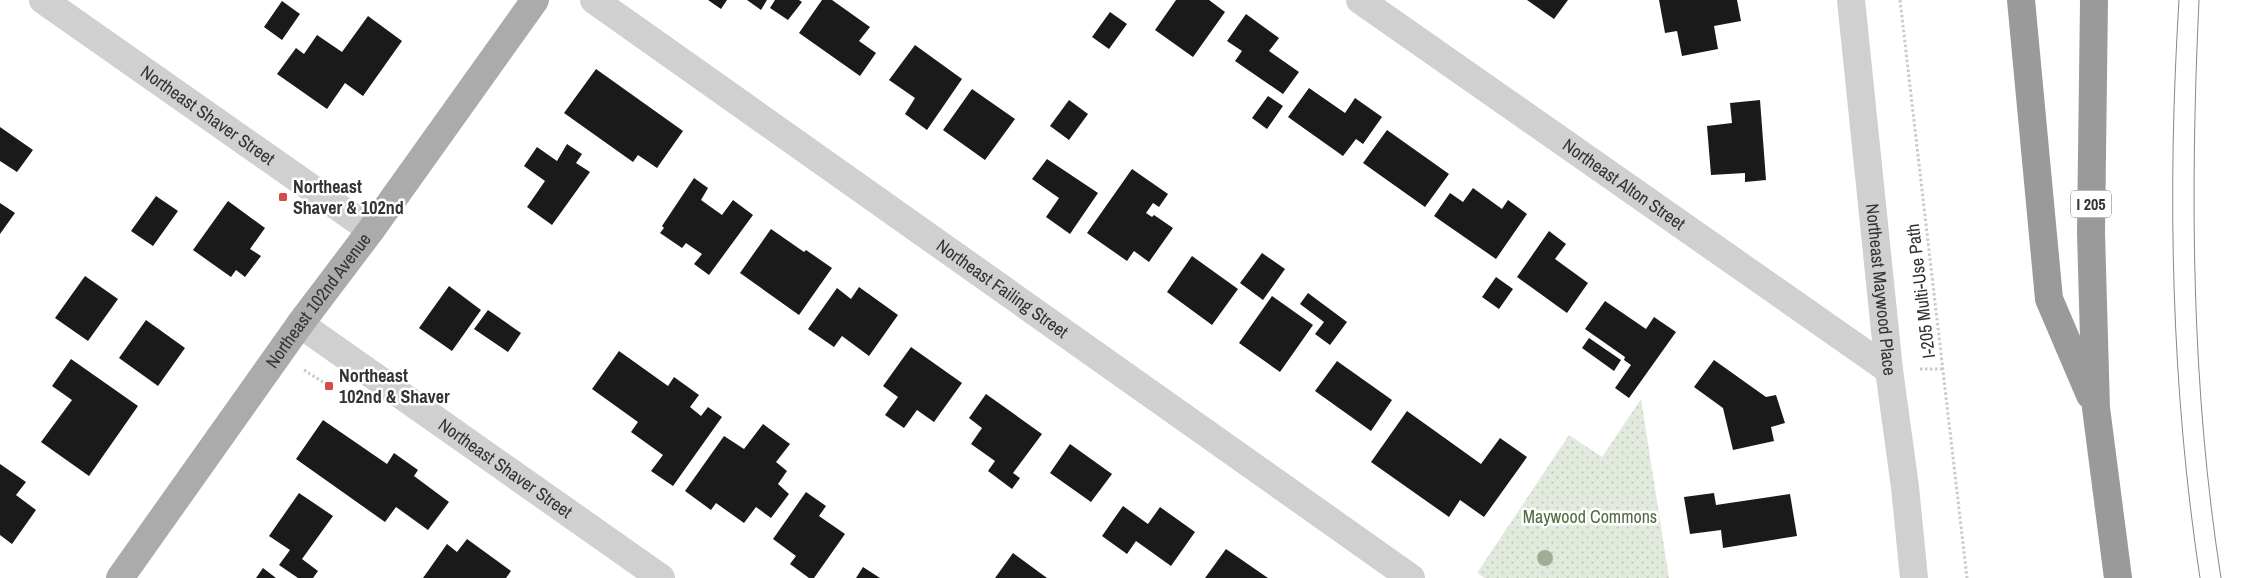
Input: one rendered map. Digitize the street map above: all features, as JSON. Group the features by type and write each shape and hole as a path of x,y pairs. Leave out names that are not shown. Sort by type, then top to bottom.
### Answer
{"highway":[{"path":"2021,0 2049,299 2096,408"},
{"name":"I 205","path":"2094,0 2090,234 2096,408 2118,578"}],"main road":[{"name":"Northeast 102nd Avenue","path":"120,578 300,324 372,230 535,0"}],"street":[{"name":"Northeast Shaver Street","path":"44,0 372,230"},
{"name":"Northeast Failing Street","path":"594,0 1411,578"},
{"name":"Northeast Alton Street","path":"1360,0 1889,370"},
{"name":"Northeast Maywood Place","path":"1851,0 1889,370 1905,487 1914,578"},
{"name":"Northeast Shaver Street","path":"300,324 662,578"}],"path":[{"name":"I-205 Multi-Use Path","path":"1900,0 1967,578"}],"green space":[{"name":"Maywood Commons","path":"1641,399 1669,578 1485,578 1477,573 1569,435 1602,457"}],"building":[{"path":"708,0 727,0 721,9"},
{"path":"747,0 767,0 761,10"},
{"path":"775,0 799,0 802,2 788,20 770,8"},
{"path":"822,0 832,0 870,27 859,41 876,53 860,76 799,33"},
{"path":"1176,0 1209,0 1225,12 1193,57 1155,30"},
{"path":"1527,0 1568,0 1554,19"},
{"path":"1659,0 1737,0 1741,21 1714,26 1718,49 1682,56 1677,31 1665,33"},
{"path":"282,1 300,14 282,40 264,27"},
{"path":"1110,12 1127,24 1109,49 1092,37"},
{"path":"1246,14 1279,38 1269,51 1299,72 1283,94 1235,61 1242,51 1227,41"},
{"path":"368,16 402,41 363,96 345,83 327,109 277,74 296,48 304,54 317,35 342,52"},
{"path":"915,45 962,79 927,130 905,114 915,98 889,80"},
{"path":"596,69 683,131 657,168 638,155 633,162 564,113"},
{"path":"1309,88 1345,113 1355,98 1382,117 1363,144 1356,139 1343,156 1288,117"},
{"path":"972,89 1015,119 985,160 943,130"},
{"path":"1268,96 1283,106 1267,129 1252,118"},
{"path":"1069,100 1088,114 1069,140 1050,126"},
{"path":"1760,100 1766,180 1745,182 1745,173 1711,175 1707,126 1732,123 1730,103"},
{"path":"0,127 33,150 17,172 0,161"},
{"path":"1387,130 1449,174 1425,207 1363,163"},
{"path":"567,144 582,154 576,163 590,172 552,225 527,207 545,181 524,166 537,147 557,161"},
{"path":"1047,159 1098,193 1070,234 1046,217 1059,198 1032,179"},
{"path":"1132,169 1168,194 1159,207 1153,203 1146,213 1152,217 1154,215 1173,228 1149,262 1134,251 1127,261 1087,233"},
{"path":"694,178 708,188 701,200 722,215 733,200 753,215 709,275 694,264 702,254 686,243 682,248 660,233 664,228 662,226"},
{"path":"1473,188 1502,209 1508,200 1527,214 1496,259 1434,216 1450,193 1463,202"},
{"path":"156,196 178,211 153,246 131,231"},
{"path":"228,201 265,228 250,249 261,256 245,277 236,270 231,277 193,250"},
{"path":"0,203 15,213 0,234"},
{"path":"771,229 804,252 806,250 832,268 799,315 740,273"},
{"path":"1549,231 1566,244 1555,259 1588,283 1567,313 1517,277"},
{"path":"1262,253 1285,269 1263,300 1240,283"},
{"path":"1192,256 1238,289 1212,325 1167,292"},
{"path":"85,276 118,299 88,341 55,318"},
{"path":"1496,277 1513,289 1499,309 1482,297"},
{"path":"449,286 481,310 452,351 419,328"},
{"path":"859,287 898,315 869,356 842,336 834,347 808,329 837,288 851,299"},
{"path":"1308,293 1347,322 1330,345 1315,334 1324,322 1300,304"},
{"path":"1272,296 1313,325 1280,372 1239,343"},
{"path":"1605,301 1646,329 1654,317 1676,332 1629,398 1615,388 1631,365 1624,360 1625,357 1585,329"},
{"path":"488,310 521,333 508,352 474,329"},
{"path":"146,320 185,348 158,386 119,358"},
{"path":"1589,338 1621,360 1614,371 1582,348"},
{"path":"911,347 962,383 934,422 917,410 904,428 885,415 898,397 883,386"},
{"path":"619,351 668,386 674,377 699,395 690,407 701,416 708,407 722,417 673,486 651,471 663,455 631,432 638,422 592,389"},
{"path":"71,359 138,406 89,476 41,442 72,400 52,386"},
{"path":"1714,360 1766,397 1776,395 1785,423 1771,427 1774,441 1733,450 1723,408 1694,387"},
{"path":"1337,361 1392,400 1371,431 1315,391"},
{"path":"986,394 1042,434 1013,473 1020,478 1012,489 988,471 995,461 971,444 982,428 969,418"},
{"path":"1407,411 1481,464 1500,438 1527,457 1484,517 1460,500 1449,517 1371,462"},
{"path":"323,420 387,464 394,453 418,470 414,476 449,502 428,530 396,507 385,522 296,459"},
{"path":"763,424 790,444 776,462 787,471 778,484 789,494 771,518 756,507 744,523 716,503 711,510 685,491 724,436 744,449"},
{"path":"1070,444 1112,474 1091,502 1050,473"},
{"path":"0,464 26,482 16,495 36,510 12,544 0,535"},
{"path":"806,492 826,506 819,516 845,534 814,578 809,578 790,564 796,556 773,539"},
{"path":"299,493 333,516 302,559 318,571 313,578 298,578 279,565 290,550 269,536"},
{"path":"1714,493 1716,505 1790,494 1797,536 1723,548 1721,530 1690,534 1684,497"},
{"path":"1123,506 1148,524 1160,507 1195,532 1171,566 1136,541 1127,554 1102,536"},
{"path":"467,539 511,571 506,578 423,578 447,544 457,552"},
{"path":"1226,549 1268,578 1205,578"},
{"path":"1013,553 1047,578 995,578"},
{"path":"863,567 880,578 856,578"},
{"path":"263,568 276,578 256,578"}],"tram line":[{"path":"2179,0 2173,145 2174,290 2183,434 2200,578"},
{"path":"2199,0 2194,145 2195,290 2204,434 2221,578"}],"place":[{"name":"Northeast Shaver & 102nd","path":"283,197"},
{"name":"Northeast 102nd & Shaver","path":"329,386"}]}
